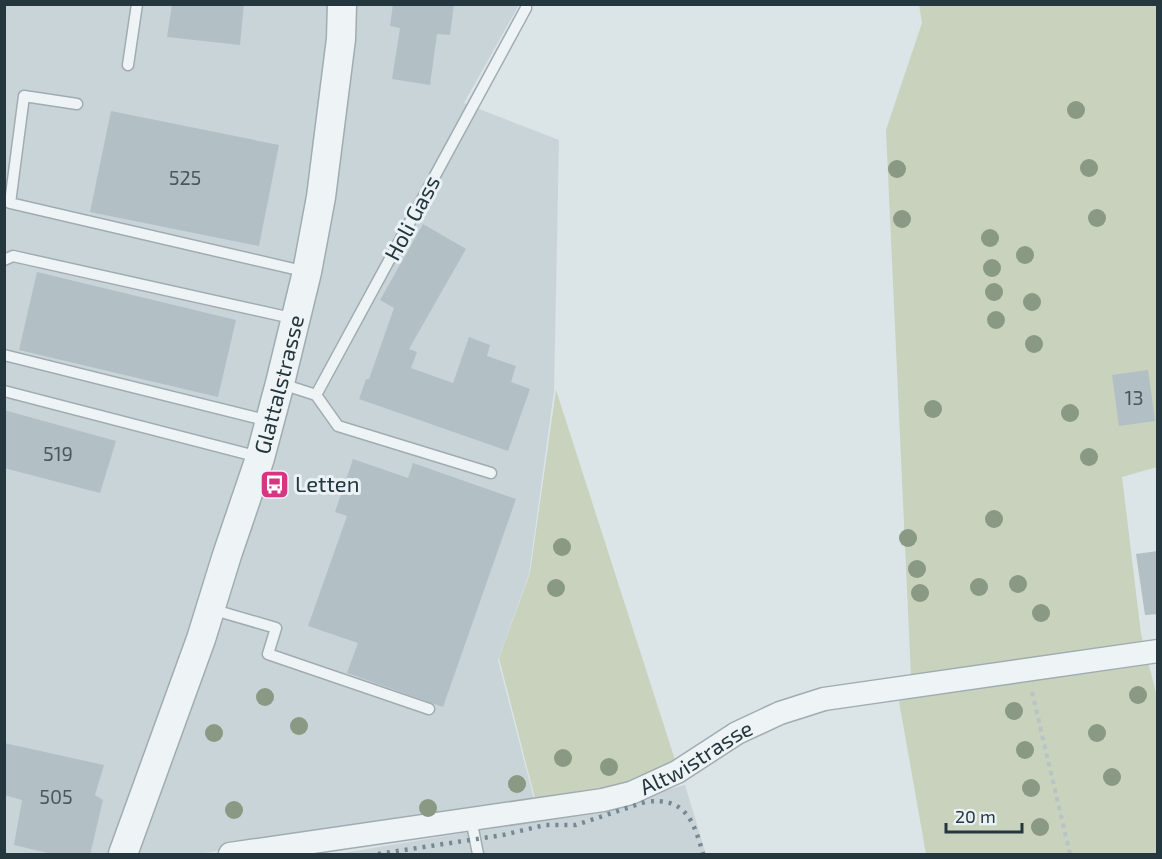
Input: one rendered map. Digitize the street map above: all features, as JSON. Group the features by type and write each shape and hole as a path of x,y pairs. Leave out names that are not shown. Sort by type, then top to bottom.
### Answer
{"street":[{"name":"Glattalstrasse","path":"123,855 201,639 260,458 280,383 307,272 323,186 341,39 342,4"},
{"name":"Altwistrasse","path":"230,855 603,800 631,793 677,772 737,733 780,713 824,699 1027,668 1158,651"}],"lane":[{"path":"128,65 137,4"},
{"name":"Holi Gass","path":"316,395 526,8"},
{"path":"77,104 24,96 10,203 307,272"},
{"path":"4,260 13,256 296,319"},
{"path":"4,355 270,421"},
{"path":"280,383 316,395 338,426 491,472"},
{"path":"4,391 260,458"},
{"path":"210,609 276,628 268,654 429,709"},
{"path":"471,819 478,855"}],"path":[{"path":"1027,668 1070,855"}],"shaded area":[{"path":"5,5 519,5 464,103 559,140 554,391 529,574 498,660 535,803 198,854 5,854"},
{"path":"685,785 706,854 337,854 578,814"}],"green space":[{"path":"919,5 1157,5 1157,467 1122,477 1141,634 1157,697 1157,854 926,854 899,701 912,698 886,130 922,23"},
{"path":"556,390 676,763 630,787 536,802 499,658 530,573"}],"building":[{"path":"172,4 244,4 240,45 167,37"},
{"path":"393,4 454,4 450,35 437,34 430,85 392,79 400,28 390,26"},
{"path":"111,111 279,145 259,246 90,212"},
{"path":"423,224 466,249 409,349 417,352 411,368 453,383 469,337 490,345 487,356 516,366 511,382 530,389 508,451 359,399 366,379 369,379 394,308 380,300"},
{"path":"37,272 236,320 218,397 19,350"},
{"path":"1148,370 1155,421 1119,426 1112,375"},
{"path":"4,410 116,441 100,493 4,468"},
{"path":"353,459 408,478 413,463 516,499 443,707 347,673 358,643 308,626 347,516 335,512"},
{"path":"1158,551 1158,614 1145,615 1136,554"},
{"path":"4,743 104,765 95,795 103,800 90,855 56,855 14,845 22,800 4,795"}],"railway":[{"path":"378,854 503,835 545,825 576,825 645,802 659,801 679,807 686,814 692,822 703,854"}],"place":[{"name":"Letten","path":"274,484"}]}
